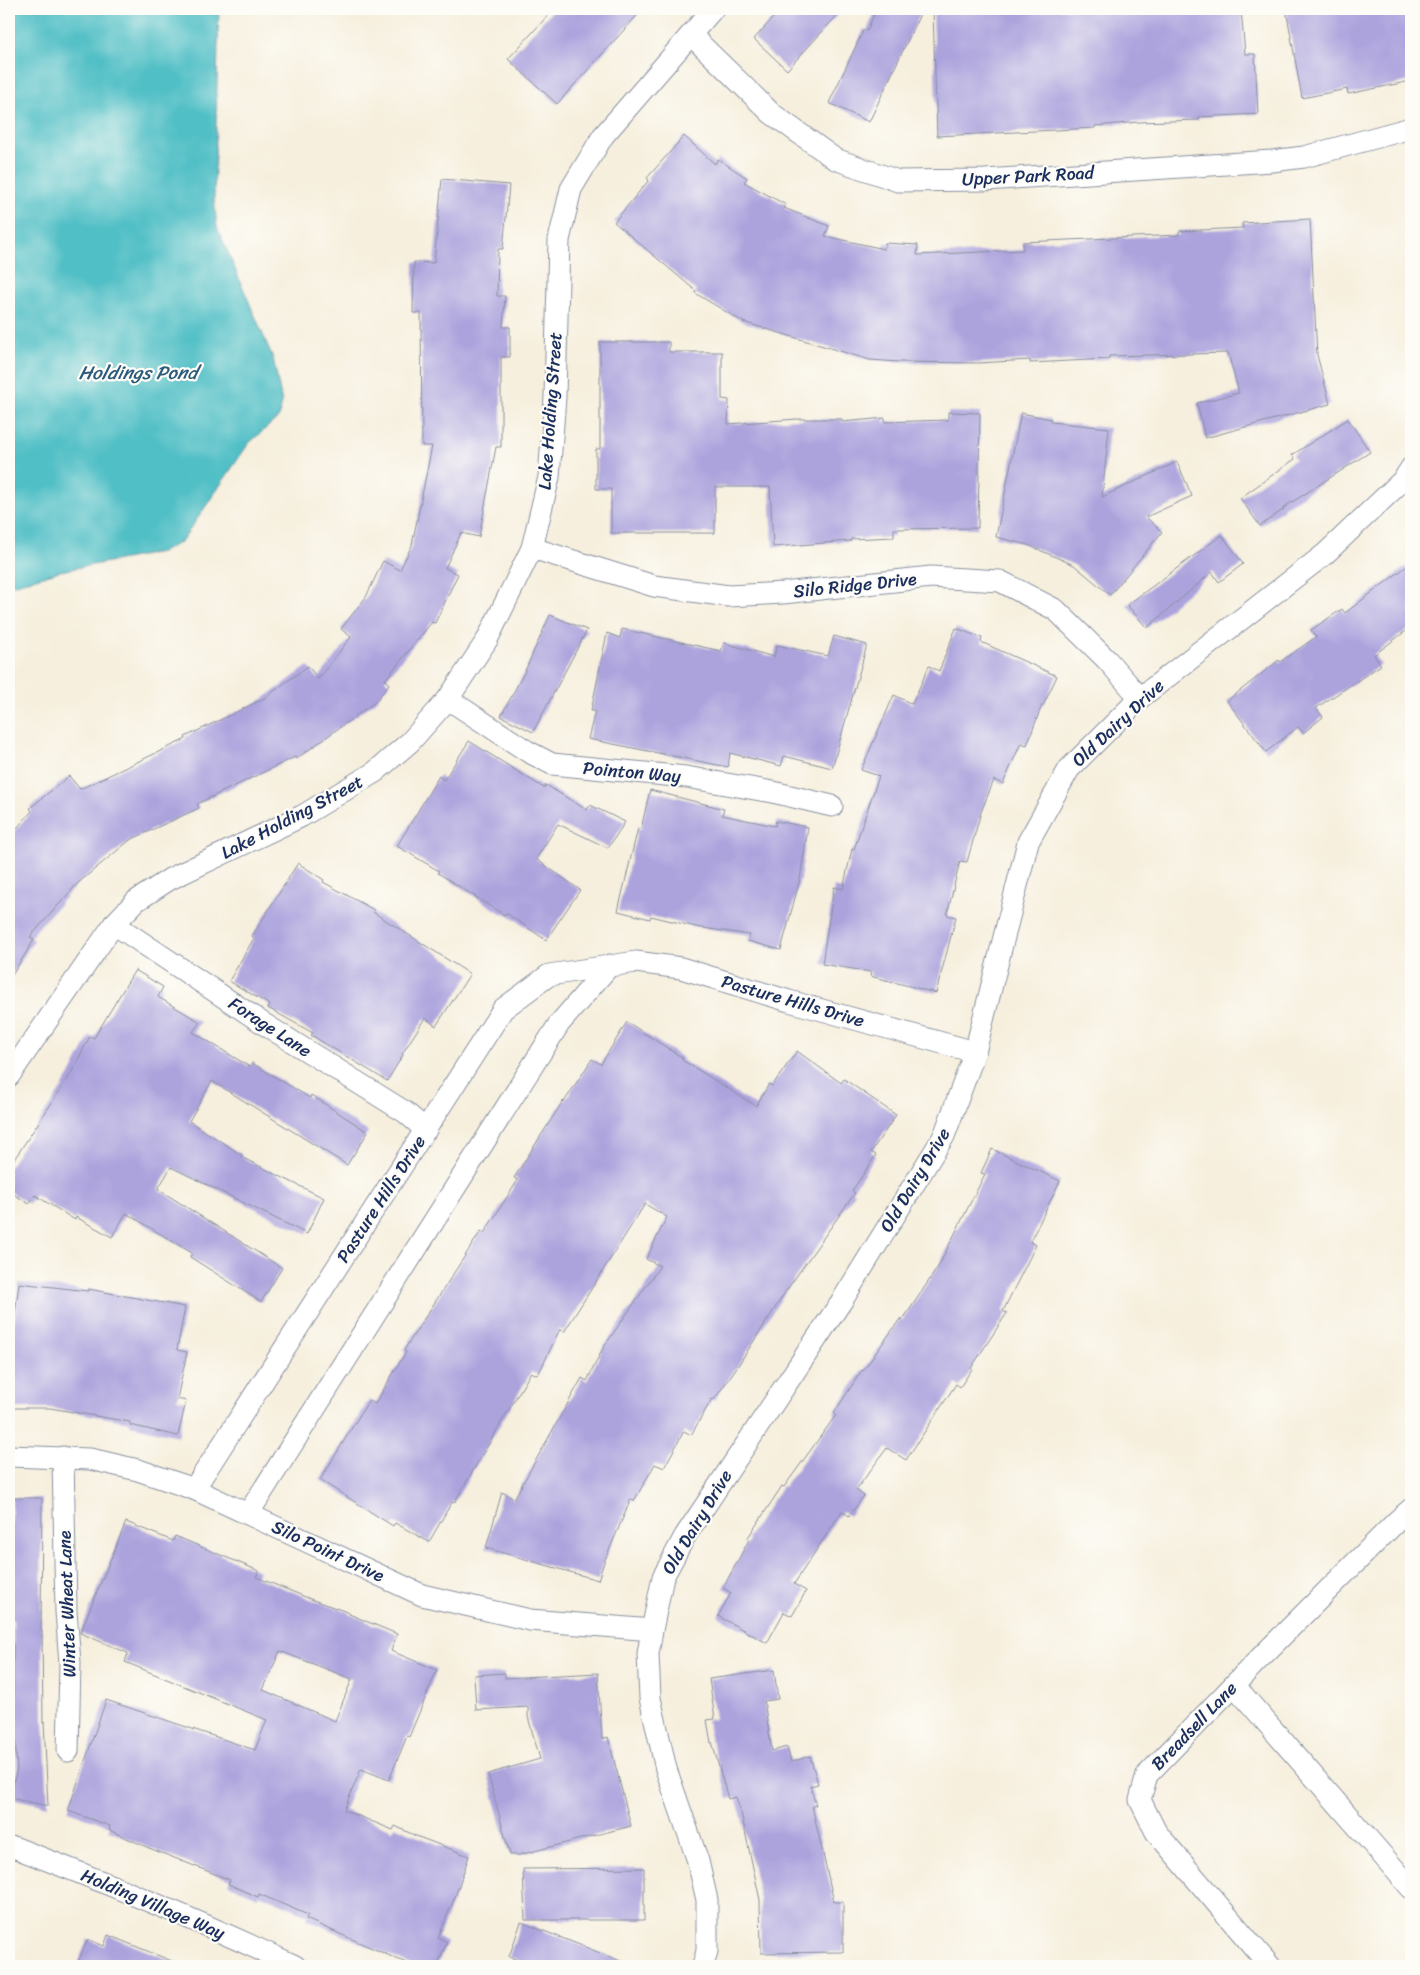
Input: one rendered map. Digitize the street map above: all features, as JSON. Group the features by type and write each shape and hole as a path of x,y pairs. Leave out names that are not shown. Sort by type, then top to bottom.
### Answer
{"street":[{"name":"Lake Holding Street","path":"9,1076 114,924 136,901 170,879 302,816 374,772 410,742 448,699 487,640 532,548 549,477 555,397 559,240 571,189 603,136 713,9"},
{"name":"Upper Park Road","path":"691,35 771,113 835,159 898,181 985,180 1272,161 1304,157 1411,128"},
{"name":"Old Dairy Drive","path":"704,1966 707,1951 707,1900 698,1861 666,1769 650,1698 648,1654 663,1577 685,1536 843,1298 944,1136 975,1052 1028,842 1069,769 1140,698 1325,554 1404,479 1411,468"},
{"name":"Silo Ridge Drive","path":"532,548 654,586 729,596 783,593 931,577 1000,581 1056,610 1107,660 1140,698"},
{"name":"Pointon Way","path":"448,699 527,751 552,764 686,777 773,792 832,806"},
{"name":"Forage Lane","path":"114,924 264,1024 405,1112 426,1130"},
{"name":"Pasture Hills Drive","path":"194,1490 503,1009 549,975 636,962 680,968 789,1001 975,1052"},
{"path":"248,1514 560,1024 610,965"},
{"name":"Silo Point Drive","path":"9,1456 90,1459 138,1470 194,1490 422,1595 530,1620 652,1630"},
{"name":"Winter Wheat Lane","path":"64,1457 66,1611 70,1662 68,1751"},
{"name":"Breadsell Lane","path":"1270,1966 1156,1832 1140,1800 1147,1775 1397,1520 1411,1509"},
{"path":"1234,1685 1407,1875"},
{"name":"Holding Village Way","path":"9,1847 83,1874 244,1942 295,1966"}],"water":[{"name":"Holdings Pond","path":"9,9 219,9 214,199 217,227 273,358 282,402 279,417 249,443 182,541 162,552 60,571 9,586"}],"building":[{"path":"554,9 643,9 557,104 508,59"},
{"path":"781,9 843,9 787,70 754,39"},
{"path":"876,9 922,10 869,122 829,103 864,29 867,31"},
{"path":"1241,9 1245,54 1255,54 1258,114 1199,117 1199,120 1139,122 1095,126 1095,128 937,136 933,10"},
{"path":"1286,9 1411,9 1411,81 1348,94 1347,89 1302,98"},
{"path":"684,136 715,164 718,159 747,178 744,182 786,205 784,208 829,226 825,236 884,249 885,243 918,245 917,255 1023,250 1023,242 1179,235 1179,231 1243,228 1242,223 1310,219 1317,355 1330,404 1205,438 1197,403 1239,393 1228,353 1109,356 1109,359 1030,363 1030,360 978,363 899,362 870,360 743,322 695,293 696,291 614,222 649,180 647,178"},
{"path":"442,179 509,185 503,249 498,249 497,296 505,296 503,327 510,327 510,357 501,357 501,447 496,447 479,537 461,533 445,568 458,574 435,623 432,622 385,680 389,684 375,702 296,759 295,757 197,804 199,808 130,840 78,883 30,937 34,940 9,980 9,837 32,811 30,808 69,776 80,789 186,739 185,737 263,699 308,666 318,679 351,637 341,629 366,597 383,561 400,570 412,545 432,446 422,446 421,313 413,313 414,262 434,263"},
{"path":"600,342 669,342 669,352 722,352 722,399 729,400 728,424 797,419 842,419 842,422 885,418 885,422 948,420 948,412 980,413 978,528 894,529 894,537 851,539 851,541 773,547 770,487 715,487 715,533 611,533 611,489 596,489 596,449 600,449"},
{"path":"1021,413 1051,419 1051,422 1109,428 1102,497 1177,462 1192,496 1146,517 1162,532 1110,595 1074,565 1028,545 996,537"},
{"path":"1348,419 1370,452 1283,508 1260,526 1240,498 1295,459 1292,455"},
{"path":"1222,535 1243,564 1219,582 1212,572 1147,628 1127,605"},
{"path":"1411,563 1411,627 1374,655 1381,665 1316,708 1323,717 1303,733 1298,727 1266,752 1227,701 1279,660 1280,662 1316,637 1311,630 1342,609 1345,613"},
{"path":"550,615 587,630 533,732 501,716 525,671"},
{"path":"956,628 982,638 981,642 1057,676 1042,705 1027,745 1021,743 1003,784 994,780 981,812 967,862 960,861 947,915 956,917 936,993 870,976 871,972 822,964 834,887 843,889 852,849 854,849 879,776 861,770 894,695 912,704 929,666 939,671"},
{"path":"622,629 721,651 724,643 774,657 777,645 828,656 834,636 867,645 832,768 784,756 781,766 730,753 728,767 588,739 595,711 591,711 607,633 620,638"},
{"path":"469,741 544,788 546,785 587,810 590,805 625,822 608,848 558,824 536,859 580,890 546,940 397,846 439,776 444,780"},
{"path":"650,790 724,809 722,815 775,826 776,821 808,827 800,879 781,950 748,941 750,935 696,927 651,916 650,919 618,911 638,828 641,829"},
{"path":"298,863 324,880 323,882 374,910 373,912 470,974 436,1026 425,1018 387,1081 311,1035 313,1033 268,1008 270,1005 229,981 254,938 252,936"},
{"path":"135,970 163,987 158,997 200,1022 193,1032 250,1067 252,1063 310,1098 311,1095 368,1132 347,1165 212,1081 189,1121 242,1155 241,1157 324,1198 307,1234 171,1167 158,1189 282,1268 261,1302 190,1257 192,1253 126,1213 112,1237 76,1217 75,1220 35,1195 29,1204 9,1191 9,1167 69,1077 90,1036 94,1038"},
{"path":"627,1022 683,1058 682,1060 756,1106 769,1084 772,1086 797,1051 841,1083 844,1079 896,1115 871,1152 876,1155 852,1191 855,1193 786,1291 739,1364 714,1400 712,1399 691,1435 684,1431 664,1468 655,1464 634,1501 631,1499 598,1580 486,1548 502,1492 514,1499 582,1378 587,1381 603,1348 660,1266 646,1259 667,1217 645,1204 564,1332 560,1329 538,1375 531,1372 429,1542 395,1523 393,1526 320,1480 369,1400 375,1404 406,1352 404,1350 481,1231 484,1233 518,1180 514,1178 563,1101 592,1059 601,1064"},
{"path":"992,1149 1060,1181 1030,1242 1036,1245 1003,1311 1007,1313 960,1387 956,1384 906,1460 887,1448 856,1490 864,1496 849,1516 842,1511 794,1584 806,1591 792,1616 784,1612 767,1643 718,1616 731,1593 723,1588 749,1540 747,1539 782,1486 784,1487 836,1415 834,1413 862,1370 900,1319 902,1321 938,1267 985,1174 981,1173"},
{"path":"19,1283 88,1291 88,1289 185,1307 177,1350 187,1352 177,1399 186,1401 178,1436 130,1425 130,1422 50,1408 9,1408 9,1346 11,1346"},
{"path":"12,1498 42,1498 41,1631 43,1723 44,1721 48,1806 10,1798 17,1769 13,1706 13,1620 11,1620"},
{"path":"126,1522 173,1541 175,1536 259,1571 256,1577 350,1613 397,1634 391,1651 437,1670 389,1780 361,1769 344,1810 393,1830 395,1826 469,1856 438,1938 447,1942 437,1966 413,1966 306,1919 308,1915 259,1894 258,1897 228,1884 230,1880 109,1830 110,1826 68,1811 106,1700 255,1750 267,1720 125,1662 128,1653 80,1633","holes":["280,1651 352,1679 335,1721 263,1690"]},
{"path":"774,1670 778,1699 764,1701 772,1751 787,1747 791,1762 810,1756 818,1784 810,1786 816,1805 812,1806 834,1902 843,1902 843,1952 761,1953 760,1900 742,1817 736,1797 728,1799 711,1743 707,1720 715,1719 709,1679"},
{"path":"505,1673 505,1678 598,1673 602,1739 608,1737 631,1826 519,1855 510,1855 488,1774 540,1759 528,1717 528,1707 476,1710 474,1675"},
{"path":"644,1868 644,1920 525,1920 523,1869"},
{"path":"521,1922 631,1966 535,1966 509,1957"},
{"path":"108,1935 184,1966 76,1966 88,1939 104,1946"}]}
